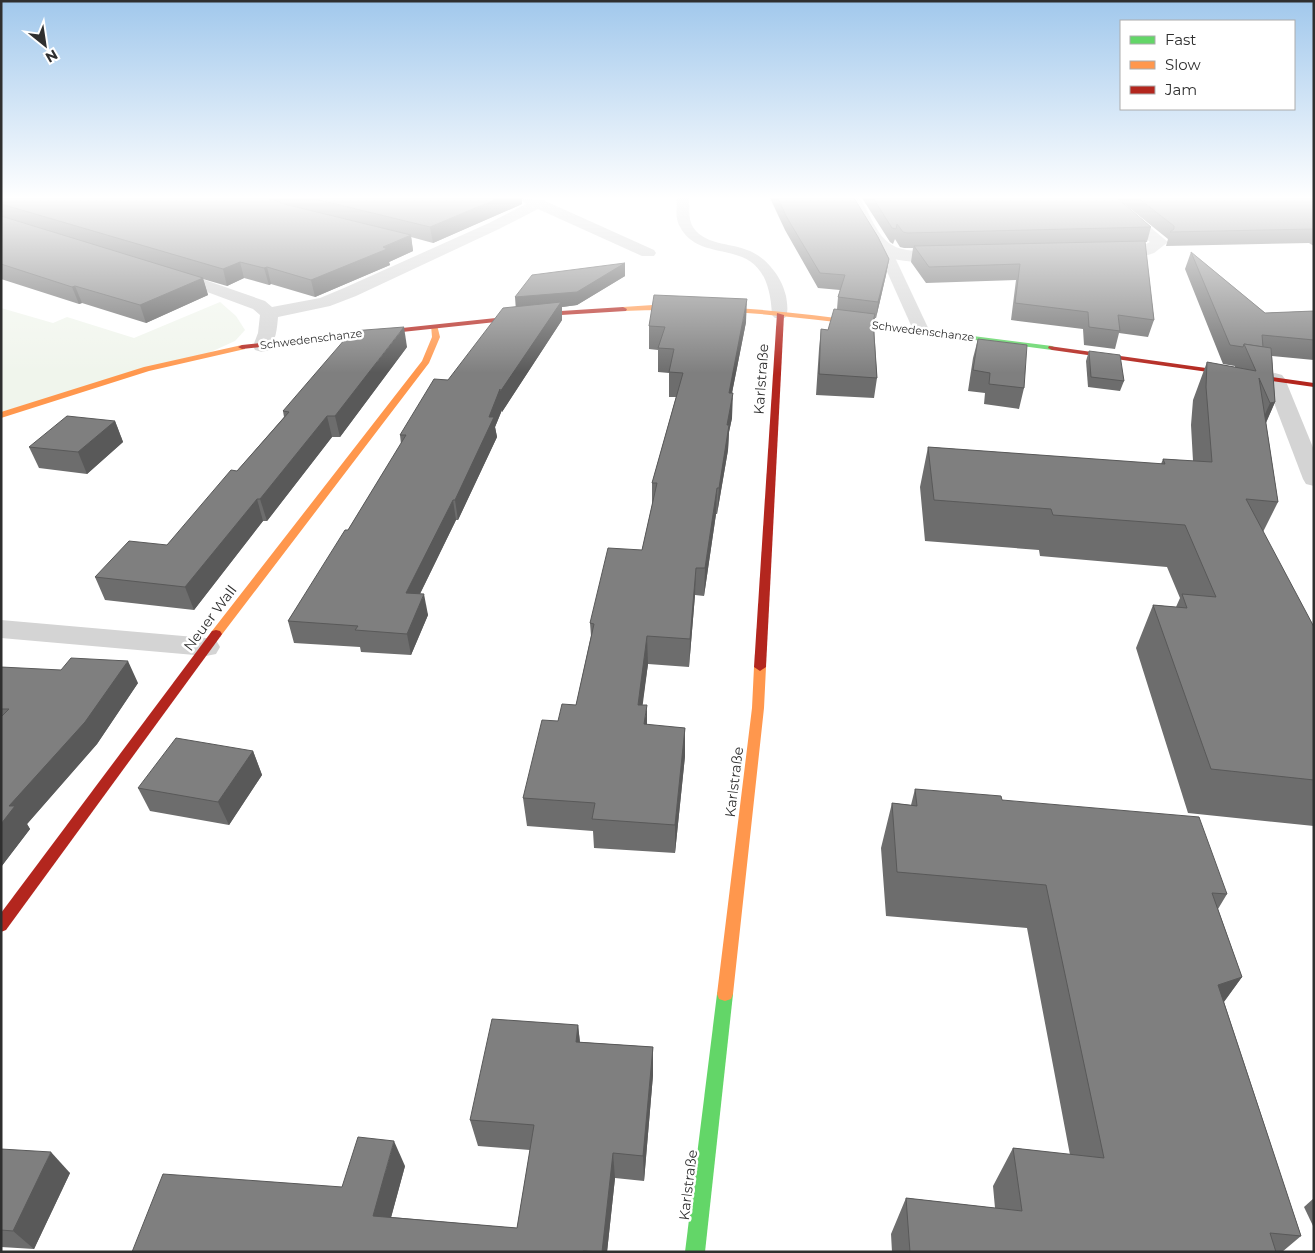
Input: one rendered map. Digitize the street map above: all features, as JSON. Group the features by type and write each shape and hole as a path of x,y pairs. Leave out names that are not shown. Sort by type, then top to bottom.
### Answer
{"street":[{"path":"269,313 324,302 427,256"},
{"path":"156,268 258,304 269,313"},
{"name":"Schwedenschanze","path":"1,415 147,369 235,348 561,313 666,306 780,314 1002,341 1314,385"},
{"path":"262,346 267,333 269,313"},
{"name":"Karlstraße","path":"695,1252 758,708 766,524 780,314"},
{"name":"Neuer Wall","path":"1,925 206,647 426,361 436,337 434,327"},
{"path":"1275,379 1314,479"},
{"path":"1,629 206,647"}],"lane":[{"path":"752,256 757,259 777,288 780,314"},
{"path":"888,256 891,268 914,310 922,332"}],"shaded area":[{"path":"220,302 236,316 245,330 235,341 204,355 1,412 1,308 53,323 67,317 134,338"}],"building":[{"path":"1,256 133,256 203,278 140,305 75,286 72,287 1,264"},
{"path":"180,256 369,256 311,280 267,267 264,268 240,262 223,269"},
{"path":"810,256 888,256 889,259 878,302 838,297 845,275 820,273"},
{"path":"921,256 1147,256 1154,320 1118,315 1120,331 1089,327 1088,312 1015,303 1020,264 929,267"},
{"path":"1193,256 1196,256 1265,313 1314,311 1314,340 1262,335 1263,347 1244,344 1243,347 1230,345"},
{"path":"625,263 577,292 515,297 532,275"},
{"path":"654,295 747,299 729,393 733,393 727,425 729,425 705,568 696,568 690,639 647,636 638,705 647,705 644,724 685,728 675,825 592,819 595,803 523,798 542,720 558,721 562,704 576,705 594,624 590,623 608,548 642,550 657,483 652,483 683,373 669,372 674,349 658,348 665,327 649,326"},
{"path":"561,302 500,392 500,389 489,417 494,417 455,500 453,500 406,593 424,594 407,634 355,630 358,626 288,621 345,530 348,530 406,435 400,435 434,379 448,380 503,308"},
{"path":"834,309 875,314 873,321 877,378 819,374 821,329 828,330"},
{"path":"404,327 335,416 327,416 185,587 95,577 129,541 167,545 231,470 237,471 289,412 283,411 352,331"},
{"path":"978,339 1027,345 1024,388 989,384 990,373 973,370"},
{"path":"1244,344 1271,348 1275,402 1270,403 1259,378 1278,502 1246,499 1314,627 1314,780 1211,769 1153,605 1187,608 1182,594 1216,597 1185,525 1053,515 1051,509 934,500 928,447 1165,464 1163,459 1212,462 1206,387 1207,362 1256,371"},
{"path":"1089,351 1120,355 1124,381 1091,377"},
{"path":"67,416 115,421 78,452 29,447"},
{"path":"71,658 128,661 85,722 9,806 15,806 1,824 1,717 9,709 1,709 1,667 61,670"},
{"path":"176,738 253,751 218,802 138,788"},
{"path":"915,789 1001,796 1002,800 1199,817 1227,894 1212,893 1242,977 1218,985 1301,1236 1270,1233 1276,1252 910,1252 906,1198 1022,1211 1013,1148 1104,1158 1046,885 897,872 892,803 917,806"},
{"path":"492,1019 578,1025 576,1042 653,1047 643,1156 613,1153 602,1252 132,1252 163,1174 342,1187 358,1137 394,1141 373,1216 517,1228 534,1125 470,1120"},
{"path":"1,1149 51,1152 13,1231 1,1230"}],"traffic: fast":[{"path":"866,324 1052,348"},
{"path":"695,1252 725,994"}],"traffic: slow":[{"path":"623,309 653,307 714,308 806,316 866,324"},
{"path":"216,634 426,361 436,337 434,327"},
{"path":"1,415 147,369 242,347"},
{"path":"725,994 758,708 760,667"}],"traffic: jam":[{"path":"242,347 561,313 623,309"},
{"path":"760,667 780,315"},
{"path":"1052,348 1314,385"},
{"path":"1,925 216,634"}]}
